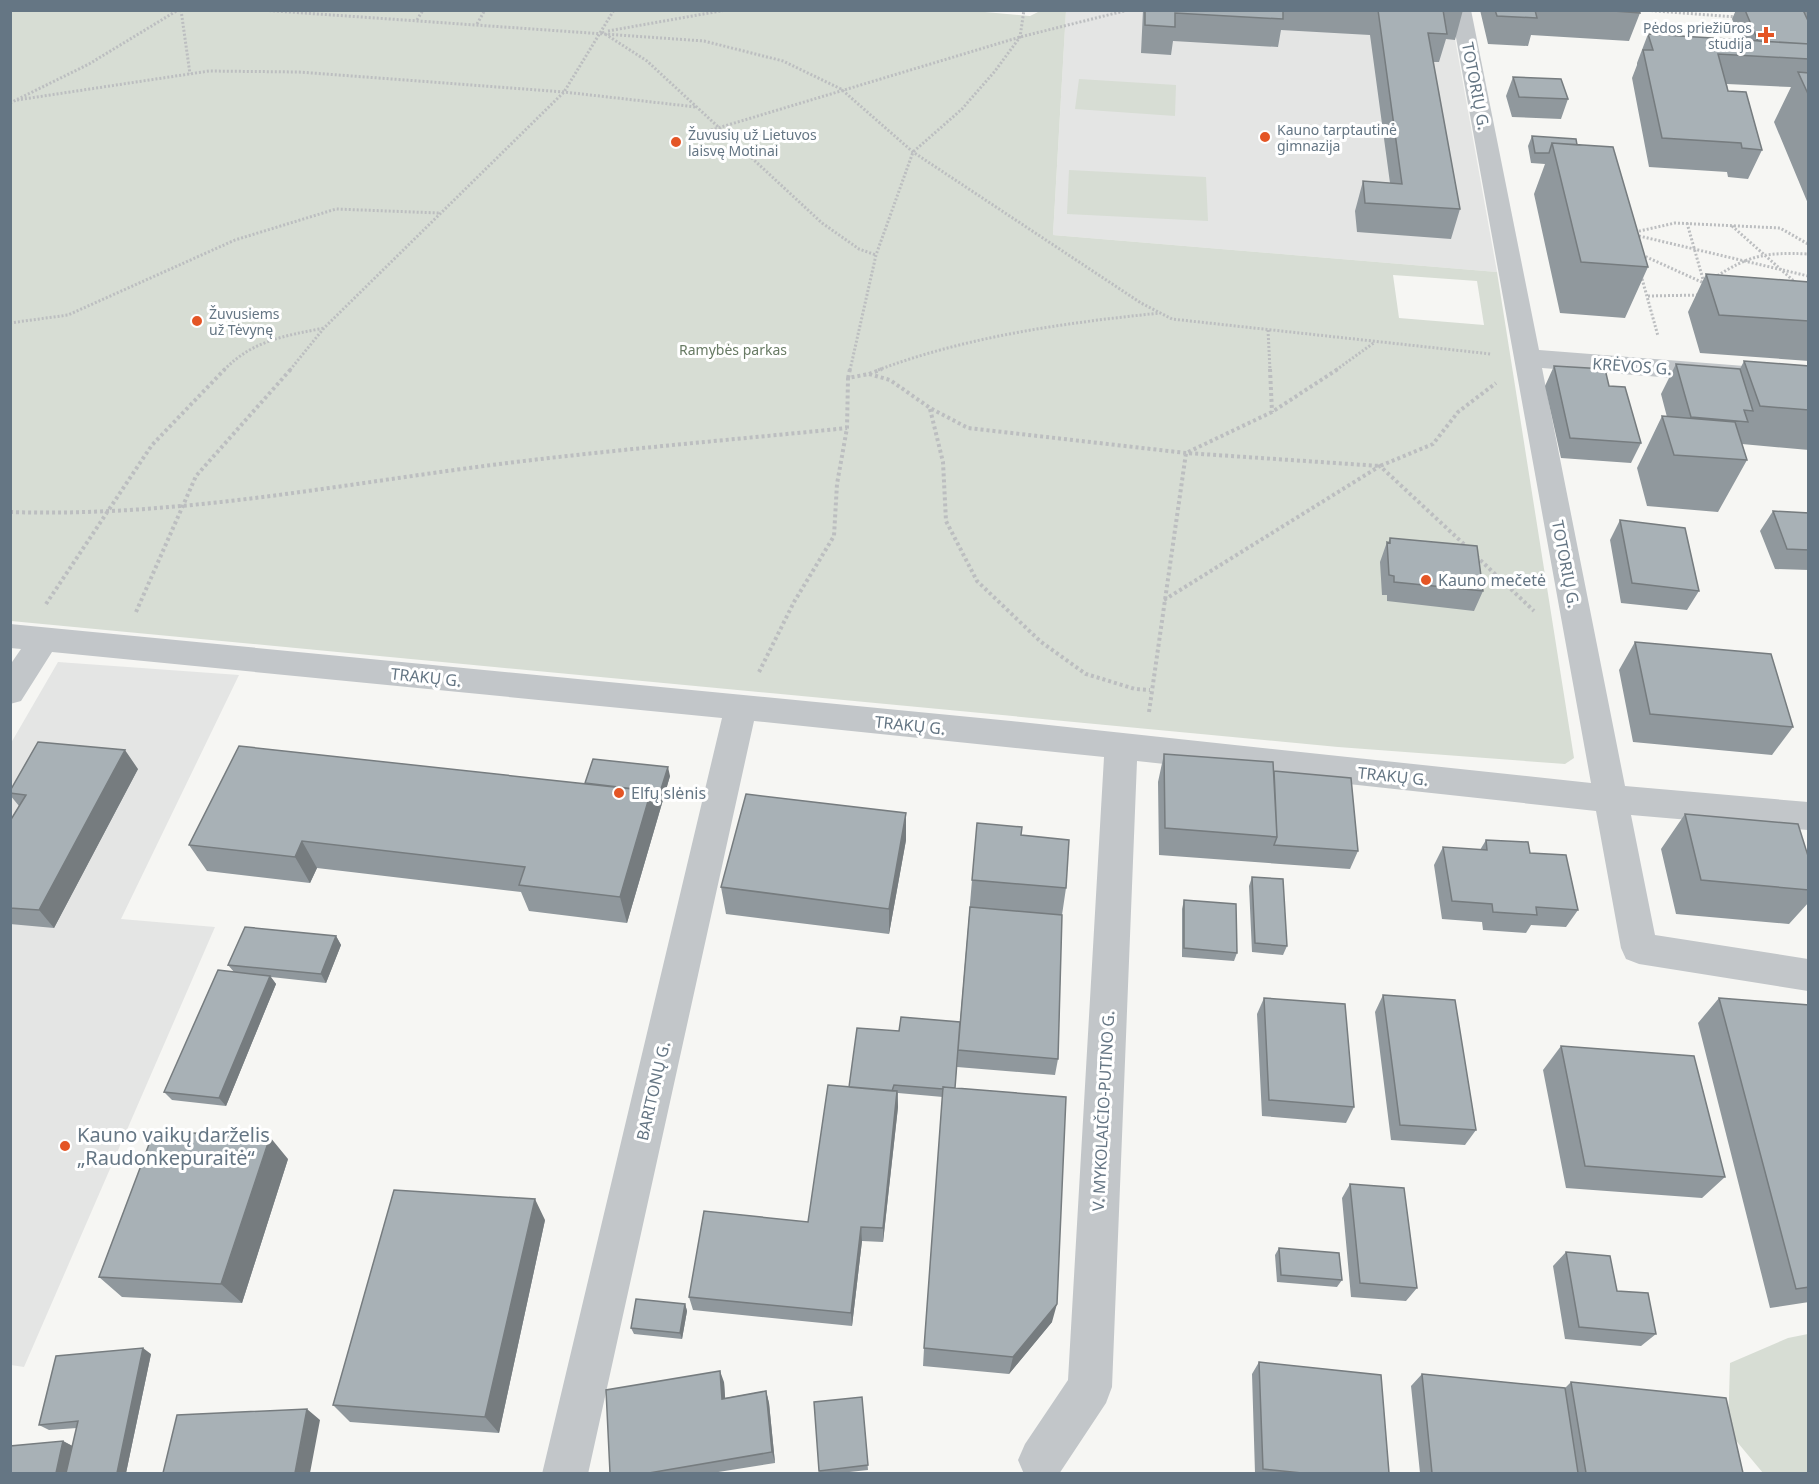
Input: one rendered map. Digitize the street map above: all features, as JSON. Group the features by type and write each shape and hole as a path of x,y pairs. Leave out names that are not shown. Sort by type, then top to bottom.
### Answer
{"street":[{"name":"TOTORIŲ G.","path":"1461,10 1639,948 1809,975"},
{"name":"KRĖVOS G.","path":"1527,358 1809,379"},
{"name":"TRAKŲ G.","path":"26,637 741,708 1611,799 1809,816"},
{"path":"10,692 26,637"},
{"name":"BARITONŲ G.","path":"565,1473 741,708"},
{"name":"V. MYKOLAIČIO-PUTINO G.","path":"1038,1469 1090,1387 1134,749"}],"path":[{"path":"10,103 89,64 180,10 190,74"},
{"path":"261,10 704,41 783,61 841,89 913,152 1024,223 1141,303 1172,319 1527,358"},
{"path":"417,20 423,10"},
{"path":"477,24 485,10"},
{"path":"120,646 196,476 281,381 324,328 564,92 614,10"},
{"path":"601,32 726,10"},
{"path":"741,708 794,602 834,536 837,484 847,428 849,378 876,255 913,152 962,109 995,71 1020,37 1024,10"},
{"path":"688,137 841,89 1020,37 1128,10"},
{"path":"1643,10 1744,17"},
{"path":"601,32 647,61 822,223 860,249 876,255"},
{"path":"17,100 209,71 299,72 564,92 696,107"},
{"path":"10,323 68,315 235,240 336,209 440,213"},
{"path":"1809,244 1780,228 1675,223 1628,234 1809,276"},
{"path":"1648,296 1707,295 1687,223"},
{"path":"1732,226 1798,285"},
{"path":"1633,251 1704,285"},
{"path":"1704,285 1741,260 1762,252 1809,254"},
{"path":"1641,273 1658,336 1646,335"},
{"path":"849,378 869,374 913,355 998,336 1093,320 1161,313"},
{"path":"26,637 152,445 232,361 269,339 324,328"},
{"path":"1268,330 1272,412"},
{"path":"1186,453 1272,412 1376,341"},
{"path":"1164,600 1380,466 1433,444 1458,412 1527,358"},
{"path":"869,374 890,380 930,408 968,428 1186,453 1380,466 1583,656"},
{"path":"930,408 944,462 946,521 977,581 1041,642 1086,674 1135,689 1150,690"},
{"path":"10,512 105,515 182,509 517,461 847,428"},
{"path":"1134,749 1150,690 1186,453"}],"shaded area":[{"name":"Kauno tarptautinė gimnazija","path":"1066,11 1450,11 1497,272 1053,235"},
{"name":"Kauno vaikų darželis „Raudonkepuraitė“","path":"58,662 239,675 121,919 215,927 24,1367 11,1365 11,743"}],"green space":[{"name":"Ramybės parkas","path":"963,10 1030,16 1040,11 1066,11 1053,235 1497,272 1574,758 1565,764 1338,747 11,621 10,11","holes":["1393,275 1477,281 1484,325 1399,318"]},
{"path":"1079,79 1176,85 1175,116 1075,109"},
{"path":"1069,170 1206,177 1208,221 1067,214"},
{"path":"1808,1334 1808,1473 1763,1473 1728,1431 1730,1363 1788,1338"}],"building":[{"path":"1145,10 1283,10 1283,19 1175,13 1175,27 1145,25"},
{"path":"1378,10 1443,10 1447,34 1428,33 1460,209 1365,203 1363,181 1402,184"},
{"path":"1495,10 1535,10 1537,18 1497,16"},
{"path":"1599,10 1639,10 1640,13"},
{"path":"1745,10 1803,10 1809,23 1809,44 1758,41"},
{"path":"1648,34 1809,44 1809,59 1718,54 1728,91 1746,92 1762,150 1742,148 1741,143 1662,138 1643,50 1653,50"},
{"path":"1798,72 1809,73 1809,96"},
{"path":"1513,77 1561,79 1568,99 1519,97"},
{"path":"1532,136 1576,139 1577,145 1552,143 1549,153 1535,153"},
{"path":"1552,143 1613,147 1648,267 1581,262"},
{"path":"1706,274 1809,282 1809,321 1719,315"},
{"path":"1744,361 1809,366 1809,410 1760,406"},
{"path":"1676,364 1740,369 1753,411 1744,410 1748,422 1691,417"},
{"path":"1554,366 1605,369 1609,386 1625,387 1641,443 1570,438"},
{"path":"1662,416 1735,422 1747,460 1674,455"},
{"path":"1773,511 1809,513 1809,550 1787,549"},
{"path":"1620,520 1685,528 1699,591 1632,583"},
{"path":"1390,538 1477,546 1483,591 1394,582 1394,576 1389,575 1387,542 1390,543"},
{"path":"1635,642 1771,654 1793,727 1650,714"},
{"path":"38,742 125,750 39,910 10,908 10,821 26,795 10,793 10,791"},
{"path":"239,746 651,791 620,897 519,885 525,867 302,841 295,857 189,845"},
{"path":"1164,754 1273,762 1277,837 1165,828"},
{"path":"593,759 668,767 655,808 651,791 585,783"},
{"path":"1274,771 1351,778 1358,851 1274,845 1277,837"},
{"path":"746,794 906,813 889,909 721,887"},
{"path":"1685,814 1798,824 1809,859 1809,890 1701,880"},
{"path":"977,823 1022,827 1021,835 1069,840 1066,888 972,880"},
{"path":"1486,840 1528,842 1530,853 1566,855 1578,910 1536,907 1537,915 1493,912 1492,904 1452,901 1443,847 1487,850"},
{"path":"1252,877 1283,879 1287,946 1255,943"},
{"path":"1184,900 1236,904 1237,953 1184,948"},
{"path":"970,907 1062,915 1058,1059 958,1050"},
{"path":"245,927 336,936 321,974 228,965"},
{"path":"218,970 270,976 219,1098 164,1092"},
{"path":"1383,995 1455,1000 1476,1130 1400,1125"},
{"path":"1264,998 1345,1004 1354,1107 1269,1100"},
{"path":"1719,998 1809,1005 1809,1287 1796,1289"},
{"path":"901,1017 960,1022 955,1088 894,1085 892,1091 849,1087 857,1028 899,1031"},
{"path":"1561,1046 1694,1056 1725,1177 1585,1166"},
{"path":"828,1085 897,1091 883,1228 861,1227 851,1313 689,1297 704,1211 808,1222"},
{"path":"943,1087 1066,1097 1057,1304 1013,1357 924,1348"},
{"path":"154,1131 270,1137 221,1284 99,1277"},
{"path":"1350,1184 1404,1188 1417,1288 1360,1283"},
{"path":"394,1190 535,1199 485,1417 333,1405"},
{"path":"1279,1248 1339,1253 1342,1280 1281,1275"},
{"path":"1566,1252 1610,1256 1617,1291 1648,1293 1656,1334 1579,1327"},
{"path":"636,1299 685,1304 680,1333 631,1328"},
{"path":"143,1348 117,1473 66,1473 78,1421 39,1425 56,1356"},
{"path":"1259,1362 1381,1375 1389,1473 1302,1473 1263,1469"},
{"path":"720,1371 722,1399 766,1391 772,1452 649,1473 610,1473 606,1390"},
{"path":"1422,1374 1565,1388 1578,1473 1432,1473"},
{"path":"1571,1382 1726,1398 1743,1473 1586,1473"},
{"path":"862,1397 868,1465 819,1471 814,1402"},
{"path":"307,1409 295,1473 163,1473 177,1415"},
{"path":"63,1441 56,1473 10,1473 10,1446"}],"place":[{"name":"Pėdos priežiūros studija","path":"1766,35"},
{"name":"Kauno tarptautinė gimnazija","path":"1265,137"},
{"name":"Žuvusių už Lietuvos laisvę Motinai","path":"676,142"},
{"name":"Žuvusiems už Tėvynę","path":"197,321"},
{"name":"Kauno mečetė","path":"1426,580"},
{"name":"Elfų slėnis","path":"619,793"},
{"name":"Kauno vaikų darželis „Raudonkepuraitė“","path":"65,1146"}]}
